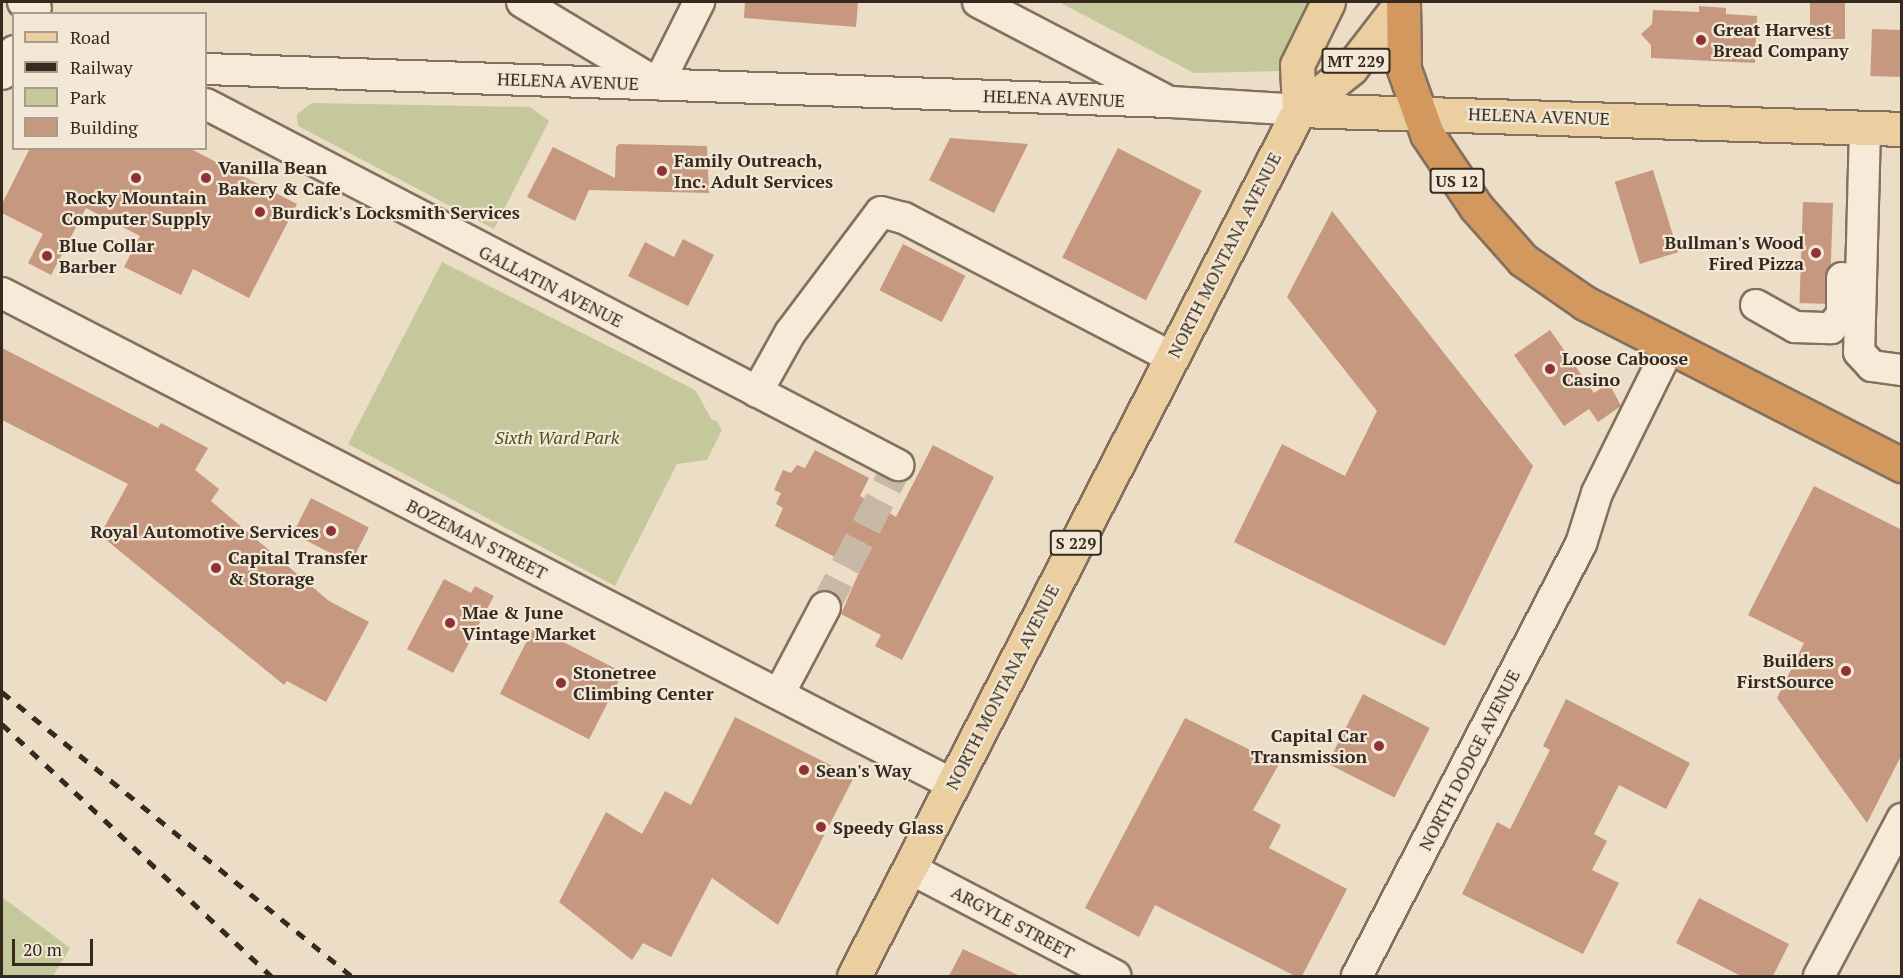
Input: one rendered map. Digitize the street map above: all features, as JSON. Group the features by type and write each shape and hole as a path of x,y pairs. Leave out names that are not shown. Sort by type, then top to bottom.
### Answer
{"highway":[{"name":"NORTH MONTANA AVENUE","path":"1402,2 1404,69 1419,111"},
{"name":"US 12","path":"1419,111 1427,134 1476,207 1523,260 1557,287 1669,347 1902,465"}],"main road":[{"name":"NORTH MONTANA AVENUE","path":"1299,110 1297,64 1328,2"},
{"name":"NORTH MONTANA AVENUE","path":"854,976 1299,110 1351,69 1402,2"},
{"name":"HELENA AVENUE","path":"1299,110 1419,111 1902,129"}],"street":[{"path":"522,2 658,84 699,2"},
{"path":"978,2 1019,11 1170,102"},
{"name":"HELENA AVENUE","path":"207,69 1170,102 1299,110"},
{"name":"GALLATIN AVENUE","path":"207,105 898,465"},
{"path":"1865,128 1859,352 1872,366 1902,370"},
{"path":"1756,305 1796,327 1831,328 1842,315 1844,211 1863,189"},
{"path":"757,392 790,333 881,212 904,218 1171,357"},
{"name":"BOZEMAN STREET","path":"2,293 952,784"},
{"name":"NORTH DODGE AVENUE","path":"1357,976 1581,544 1597,493 1669,347"},
{"path":"779,694 825,607"},
{"path":"1820,976 1902,819"},
{"name":"ARGYLE STREET","path":"909,868 1116,976"}],"green space":[{"path":"1059,2 1315,2 1279,71 1194,73"},
{"path":"312,103 530,107 549,121 494,229 298,126 297,114"},
{"name":"Sixth Ward Park","path":"442,262 695,390 712,420 717,421 722,430 707,460 677,464 615,586 348,444"},
{"path":"2,897 70,948 53,976 2,976"}],"building":[{"path":"745,2 858,2 856,27 744,18"},
{"path":"1810,2 1845,2 1845,39 1810,39"},
{"name":"Great Harvest Bread Company","path":"1699,6 1726,8 1726,14 1757,16 1755,63 1651,58 1651,45 1641,34 1652,24 1653,10 1699,12"},
{"path":"1872,29 1902,30 1900,77 1870,76"},
{"path":"950,138 1028,144 994,213 929,180"},
{"path":"619,144 707,146 709,193 589,190 575,221 527,197 553,147 615,178 616,147"},
{"path":"1118,148 1202,191 1146,300 1062,258"},
{"path":"29,150 193,150 297,204 249,298 193,269 181,295 124,267 140,236 86,208 51,275 28,263 43,234 2,213 2,204"},
{"path":"1653,170 1678,252 1640,264 1615,182"},
{"name":"Bullman's Wood Fired Pizza","path":"1803,202 1833,203 1829,304 1799,303"},
{"path":"1332,211 1533,466 1445,646 1234,542 1282,444 1345,476 1377,411 1287,297"},
{"path":"683,239 714,255 688,306 628,276 645,242 674,257"},
{"path":"903,244 965,276 942,322 879,290"},
{"name":"Loose Caboose Casino","path":"1550,330 1594,393 1609,383 1621,406 1598,422 1589,409 1564,426 1514,355"},
{"name":"Capital Transfer & Storage","path":"2,348 158,428 161,423 208,448 195,470 219,489 211,501 329,601 369,622 326,702 287,681 284,685 100,535 128,484 2,420"},
{"path":"933,445 994,477 902,660 875,646 881,635 841,614 860,570 775,526 783,508 776,504 781,493 774,490 783,470 791,473 797,465 805,468 815,450 869,478 860,496 896,517"},
{"name":"Builders FirstSource","path":"1814,486 1902,530 1902,754 1867,823 1777,698 1804,643 1748,615"},
{"name":"Royal Automotive Services","path":"311,498 369,528 351,563 293,534"},
{"name":"Mae & June Vintage Market","path":"444,579 471,593 475,586 494,596 453,673 407,649"},
{"name":"Stonetree Climbing Center","path":"534,627 623,672 589,739 500,694"},
{"name":"Capital Car Transmission","path":"1363,694 1430,728 1394,798 1328,763"},
{"path":"1566,699 1690,763 1666,809 1619,785 1594,834 1607,841 1592,870 1619,883 1583,954 1462,894 1497,822 1510,829 1550,750 1543,746"},
{"path":"735,717 854,777 778,925 712,878 671,957 643,943 632,960 559,902 606,812 642,834 665,791 691,805"},
{"path":"1185,718 1279,764 1253,810 1281,825 1269,848 1347,889 1302,976 1295,976 1155,905 1139,937 1085,908"},
{"path":"1699,898 1789,944 1773,976 1741,976 1676,943"},
{"path":"963,949 1020,976 949,976"}],"tunnel":[{"path":"825,607 898,465"}],"railway":[{"path":"2,692 352,976"},
{"path":"2,724 271,976"}],"place":[{"name":"Great Harvest Bread Company","path":"1701,40"},
{"name":"Family Outreach, Inc. Adult Services","path":"662,171"},
{"name":"Rocky Mountain Computer Supply","path":"136,178"},
{"name":"Vanilla Bean Bakery & Cafe","path":"206,178"},
{"name":"Burdick's Locksmith Services","path":"260,212"},
{"name":"Bullman's Wood Fired Pizza","path":"1816,253"},
{"name":"Blue Collar Barber","path":"47,256"},
{"name":"Loose Caboose Casino","path":"1550,369"},
{"name":"Royal Automotive Services","path":"331,531"},
{"name":"Capital Transfer & Storage","path":"216,568"},
{"name":"Mae & June Vintage Market","path":"450,623"},
{"name":"Builders FirstSource","path":"1846,671"},
{"name":"Stonetree Climbing Center","path":"561,683"},
{"name":"Capital Car Transmission","path":"1379,746"},
{"name":"Sean's Way","path":"804,770"},
{"name":"Speedy Glass","path":"821,827"}]}
